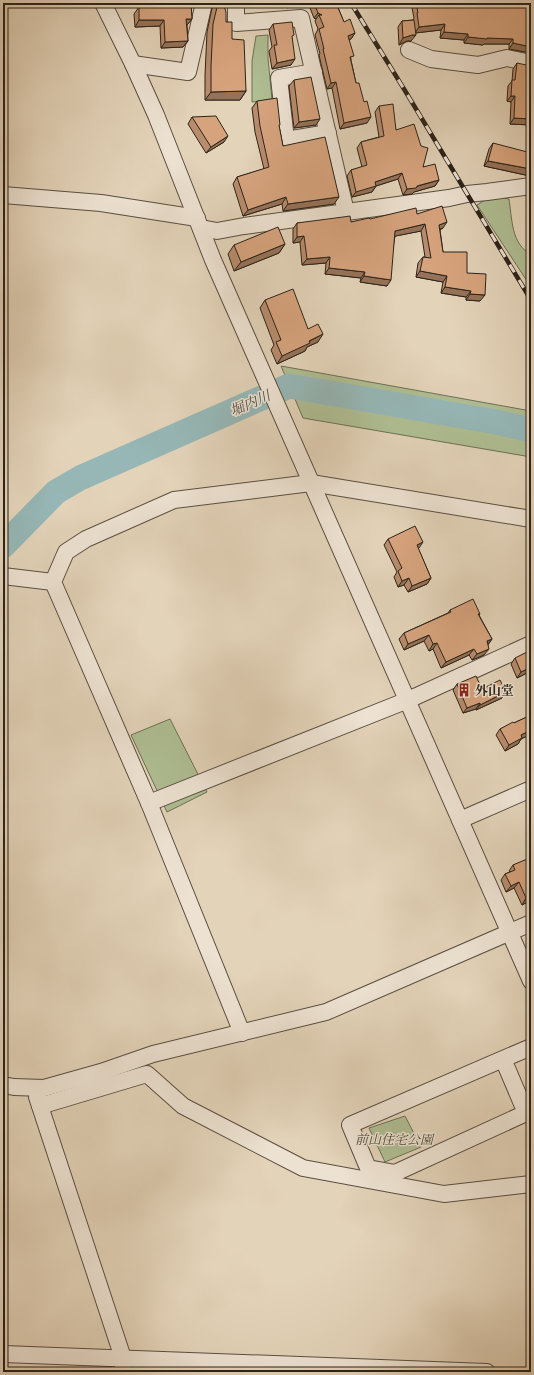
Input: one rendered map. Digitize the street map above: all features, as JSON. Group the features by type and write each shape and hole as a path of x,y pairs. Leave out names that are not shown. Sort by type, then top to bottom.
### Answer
{"street":[{"path":"103,3 134,64 159,122 213,260 531,981"},
{"path":"134,64 188,72 204,3"},
{"path":"236,3 236,23 301,18 346,212"},
{"path":"408,50 431,59 478,65 507,58 531,63"},
{"path":"314,72 279,78 286,140 328,133"},
{"path":"3,195 101,203 199,223 217,232 244,226 531,186"},
{"path":"242,1032 149,803 53,582 66,552 86,539 174,500 311,483 531,519"},
{"path":"3,576 53,582"},
{"path":"149,803 408,700 531,644"},
{"path":"460,820 531,789"},
{"path":"3,1085 44,1088 100,1072 153,1054 326,1012 531,924"},
{"path":"503,1059 526,1113 394,1173 368,1168 350,1125 503,1059 531,1047"},
{"path":"40,1106 147,1074 183,1106 303,1168 444,1194 531,1184"},
{"path":"34,1088 123,1365"},
{"path":"3,1354 123,1365 487,1372"}],"green space":[{"path":"268,35 268,58 272,100 252,102 252,61 256,36"},
{"path":"498,197 509,199 512,222 516,237 524,250 531,254 531,287 477,205 488,198"},
{"path":"281,366 531,411 531,457 303,418"},
{"path":"170,719 207,792 167,812 131,735"},
{"name":"前山住宅公園","path":"405,1116 421,1147 385,1162 369,1128"}],"building":[{"path":"166,3 191,3 192,19 186,19 188,41 165,42 164,20 139,20 139,7 166,7"},
{"path":"218,3 223,3 226,12 226,22 232,22 232,39 244,40 246,91 211,92 213,24"},
{"path":"314,3 336,3 344,22 350,19 355,33 348,36 354,56 350,57 356,83 359,83 364,102 367,101 371,117 344,123 336,82 331,83 323,49 319,29 324,27 319,15 322,15 318,13"},
{"path":"416,3 531,3 531,47 513,43 513,39 487,39 468,37 468,34 444,32 445,24 419,27"},
{"path":"414,20 416,35 403,38 402,21"},
{"path":"292,22 295,59 277,63 274,45 277,45 273,24"},
{"path":"517,63 531,66 531,119 514,118 515,96 511,96 512,80 515,80"},
{"path":"311,77 320,119 299,122 294,80"},
{"path":"277,98 279,125 283,146 325,137 339,197 288,204 286,197 248,210 237,177 269,167 260,126 257,101"},
{"path":"393,104 396,130 414,124 421,146 428,148 423,167 435,164 439,180 417,186 416,188 407,189 402,173 375,182 376,186 356,192 351,170 367,165 361,142 384,136 379,106"},
{"path":"216,116 228,136 211,147 192,117"},
{"path":"493,143 531,153 531,169 488,161"},
{"path":"442,206 447,222 439,225 443,252 467,252 467,273 486,274 485,295 470,294 471,291 445,287 447,276 420,271 423,257 431,258 425,224 395,231 391,280 364,276 365,272 329,268 330,257 307,259 304,236 297,237 297,223 350,216 351,222 416,208 417,214"},
{"path":"278,227 285,244 241,262 234,245"},
{"path":"293,289 308,329 318,324 323,334 309,341 310,343 282,356 276,342 281,340 265,300"},
{"path":"415,526 423,542 417,545 431,578 412,586 409,578 402,581 398,571 402,568 388,539"},
{"path":"473,599 480,614 478,614 492,639 487,641 489,649 477,654 474,649 446,662 437,643 433,644 429,635 408,644 404,633 451,612 450,610"},
{"path":"531,650 531,667 521,672 515,658"},
{"path":"476,676 482,689 500,680 506,692 480,705 480,703 467,708 457,684"},
{"path":"531,715 531,730 521,735 522,738 509,745 500,729"},
{"path":"527,859 528,861 531,859 531,896 526,898 519,882 511,886 505,874 515,870 513,865"}],"waterway":[{"name":"堀内川","path":"3,546 56,492 80,478 289,386 496,422 531,430"}],"railway":[{"path":"351,3 531,300"}],"place":[{"name":"外山堂","path":"464,690"}]}
